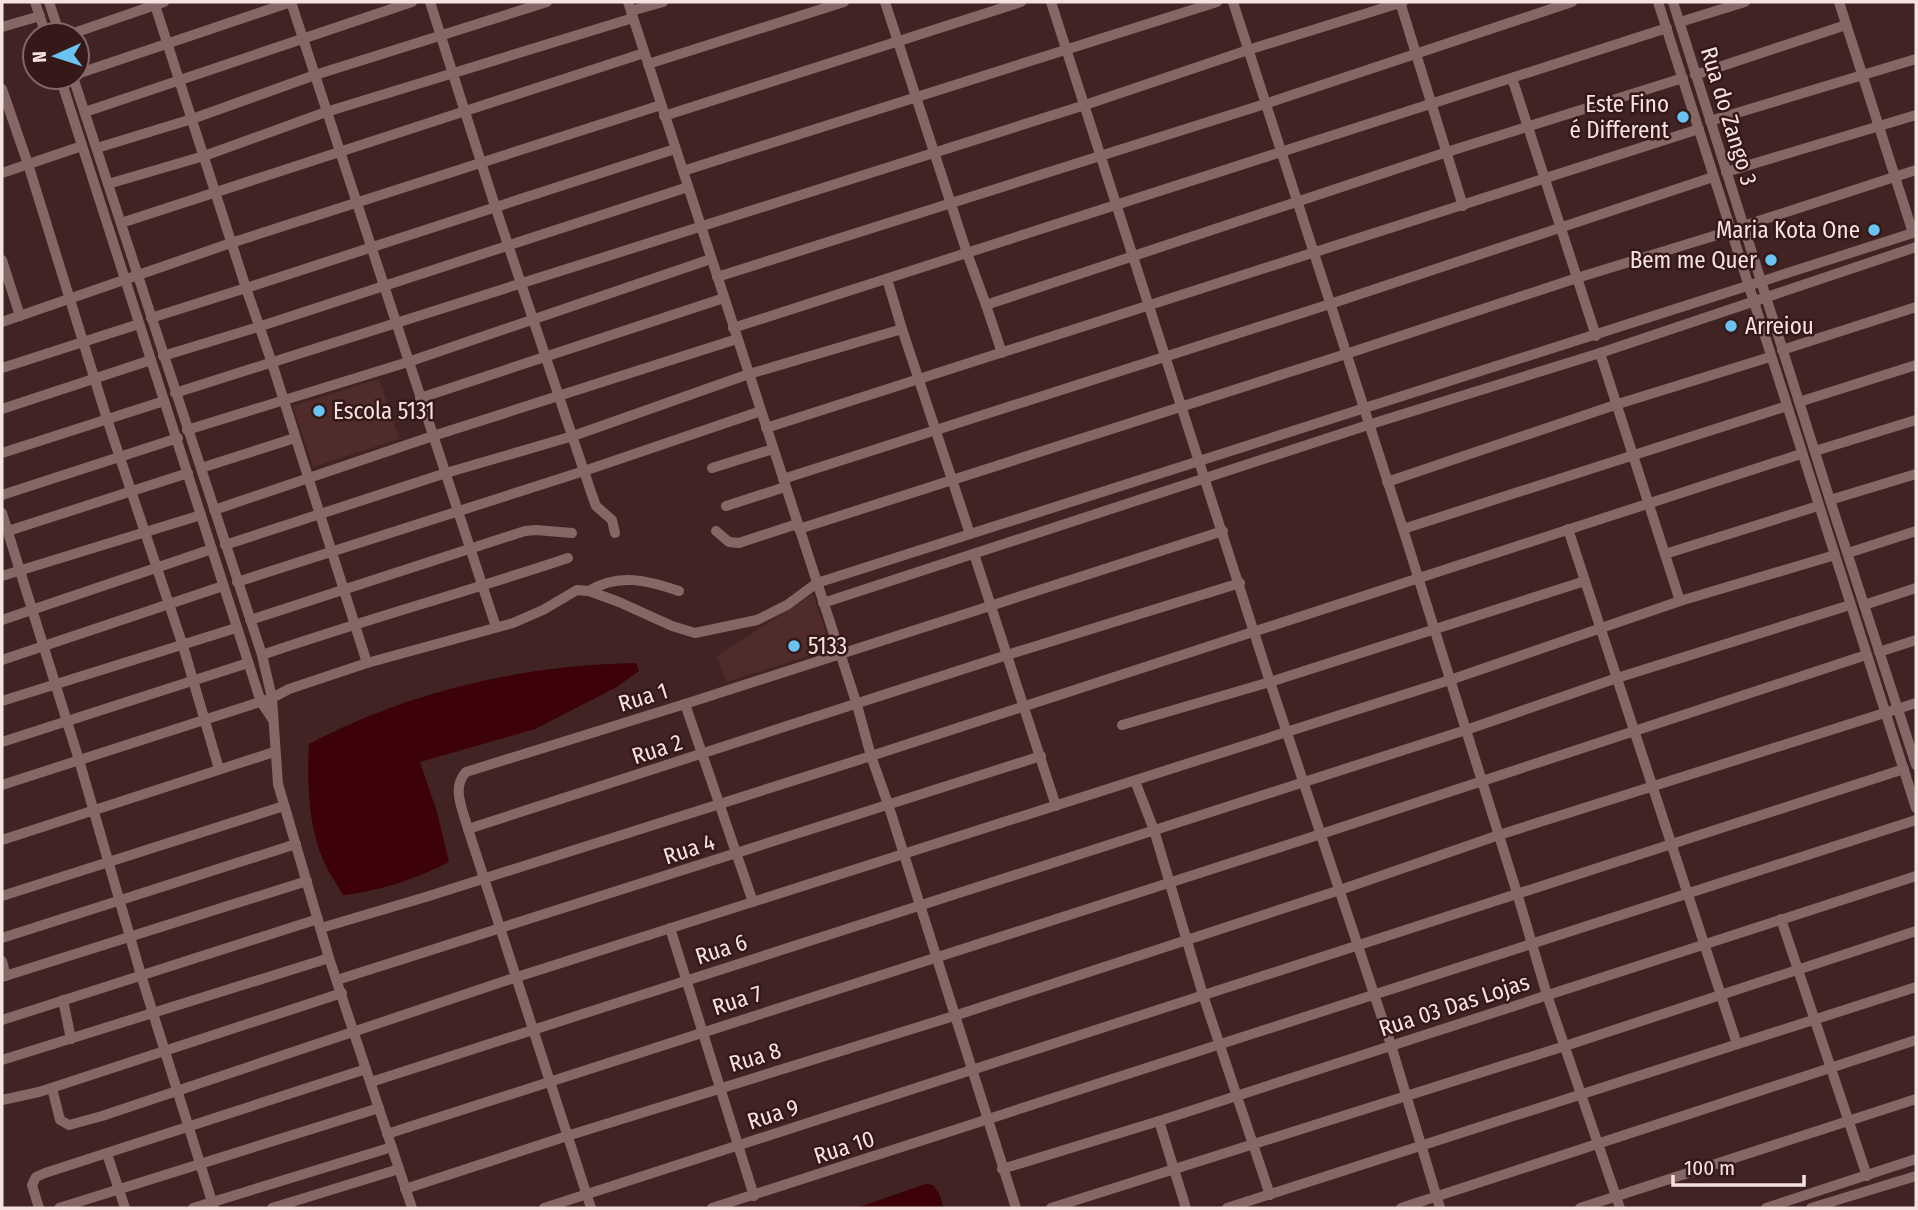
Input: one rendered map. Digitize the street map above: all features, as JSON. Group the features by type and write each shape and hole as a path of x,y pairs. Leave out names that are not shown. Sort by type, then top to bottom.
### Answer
{"street":[{"path":"35,2 42,21"},
{"path":"49,2 55,21"},
{"path":"91,71 291,2 496,626"},
{"path":"85,112 412,2"},
{"path":"430,2 596,506 612,520 615,533"},
{"path":"97,148 192,119 315,75 547,2"},
{"path":"108,184 204,156 326,113 453,74 630,10 663,2"},
{"path":"648,64 844,2"},
{"path":"885,2 1002,353"},
{"path":"2,322 124,278 481,162 1021,2"},
{"path":"1051,2 1270,682 1391,1045 1440,1208"},
{"path":"682,171 1217,2"},
{"path":"1233,2 1403,529 1533,943 1547,996 1619,1208"},
{"path":"175,393 1085,105 1401,2 1463,206"},
{"path":"717,277 1101,156 1572,2"},
{"path":"1658,2 1916,808"},
{"name":"Rua do Zango 3","path":"1673,2 1916,765"},
{"path":"1680,22 1745,2"},
{"path":"2,785 261,702 289,689 367,663 513,623 543,610 577,590 589,591 695,633 757,620 787,605 817,583 1915,233 1839,2"},
{"path":"91,27 158,3 168,45 367,663"},
{"path":"630,10 817,583 1016,1208"},
{"path":"2,27 40,16"},
{"path":"1696,75 1846,25"},
{"path":"733,328 1667,28"},
{"path":"121,223 644,53"},
{"path":"1710,121 1916,59"},
{"path":"1511,78 1596,336"},
{"path":"986,305 1447,152 1683,78"},
{"path":"2,89 107,419 183,646 219,769"},
{"path":"64,91 178,438 236,628 261,702 273,720"},
{"path":"79,91 136,274 262,655 272,698 278,784 329,958 412,1208"},
{"path":"1726,172 1916,115"},
{"path":"766,428 1699,129"},
{"path":"2,173 82,146"},
{"path":"151,318 676,149"},
{"path":"1743,226 1916,170"},
{"path":"726,506 935,430 1330,304 1713,177"},
{"path":"163,356 688,187"},
{"path":"716,531 729,542 739,543 798,526 952,480 1730,230"},
{"path":"823,603 1368,425 1600,353 1916,247"},
{"path":"187,430 408,362 711,259"},
{"path":"2,260 20,316"},
{"path":"887,279 970,534"},
{"path":"420,398 724,299"},
{"path":"1782,350 1916,307"},
{"path":"2,368 139,324"},
{"path":"225,545 446,472 573,436 749,374 902,329"},
{"path":"214,510 433,436 737,339"},
{"path":"1600,353 1680,601"},
{"path":"1387,482 1618,404 1770,357"},
{"path":"2,409 151,360"},
{"path":"1799,402 1916,365"},
{"path":"2,453 164,401"},
{"path":"1403,529 1787,406"},
{"path":"237,582 584,471 761,411"},
{"path":"1815,451 1916,420"},
{"path":"2,495 178,438"},
{"path":"201,468 295,438"},
{"path":"712,468 773,449"},
{"path":"2,1020 141,975 485,878 1418,580 1801,454"},
{"path":"8,531 188,472"},
{"path":"1830,500 1916,474"},
{"path":"1665,554 1818,506"},
{"path":"2,513 213,1205"},
{"path":"2,576 201,515"},
{"path":"1568,529 1737,1044"},
{"path":"250,620 525,531 572,534"},
{"name":"Rua 1","path":"468,829 457,789 466,772 1223,531"},
{"path":"1848,553 1916,531"},
{"path":"2,620 212,549"},
{"path":"974,554 1056,806"},
{"path":"52,1088 60,1120 69,1125 517,977 1450,680 1680,601 1835,555"},
{"path":"262,655 355,623 568,558"},
{"path":"589,591 602,583 626,579 652,582 678,591"},
{"path":"1122,725 1270,682 1585,581"},
{"name":"Rua 2","path":"468,829 1007,655 1240,583"},
{"path":"2,660 223,586"},
{"path":"1864,605 1916,588"},
{"name":"Rua 6","path":"371,1082 1850,605"},
{"path":"2,701 236,628"},
{"path":"1879,652 1916,640"},
{"name":"Rua 7","path":"387,1133 1321,834 1866,655"},
{"path":"2,742 248,663"},
{"name":"Rua 8","path":"405,1189 954,1016 1499,835 1916,703"},
{"path":"685,704 753,902"},
{"path":"2,840 274,752"},
{"name":"Rua 4","path":"337,980 1041,756"},
{"name":"Rua 9","path":"544,1208 1904,769"},
{"path":"1135,781 1154,830 1203,995 1270,1195"},
{"path":"2,896 284,806"},
{"name":"Rua 10","path":"712,1208 1916,820"},
{"path":"468,829 591,1208"},
{"path":"2,937 296,844"},
{"name":"Rua 03 Das Lojas","path":"1002,1170 1916,876"},
{"path":"2,961 4,977 307,881"},
{"path":"1781,919 1867,1176"},
{"path":"670,928 754,1196"},
{"path":"1051,1208 1565,1046 1916,931"},
{"path":"2,1060 329,958"},
{"path":"1227,1208 1916,987"},
{"path":"2,1100 52,1088 342,993"},
{"path":"63,1000 71,1039"},
{"path":"1401,1208 1916,1040"},
{"path":"39,1208 32,1185 36,1177 366,1069"},
{"path":"1580,1208 1916,1100"},
{"path":"60,1208 379,1108"},
{"path":"1159,1121 1186,1208"},
{"path":"193,1208 213,1205 392,1147"},
{"path":"107,1154 125,1208"},
{"path":"1766,1208 1916,1159"},
{"path":"274,1208 399,1169"},
{"path":"1811,1208 1916,1176"}],"shaded area":[{"path":"379,379 399,439 313,467 293,406"},
{"path":"813,594 831,649 726,682 717,656"},
{"path":"636,663 639,671 615,688 535,729 420,762 437,812 449,862 398,883 343,895 324,862 315,834 309,789 309,744 386,709 468,684 551,669"},
{"path":"926,1184 933,1185 940,1195 943,1208 856,1208"}],"place":[{"name":"Este Fino é Different","path":"1683,117"},
{"name":"Maria Kota One","path":"1874,230"},
{"name":"Bem me Quer","path":"1771,260"},
{"name":"Arreiou","path":"1731,326"},
{"name":"Escola 5131","path":"319,411"},
{"name":"5133","path":"794,646"}]}
